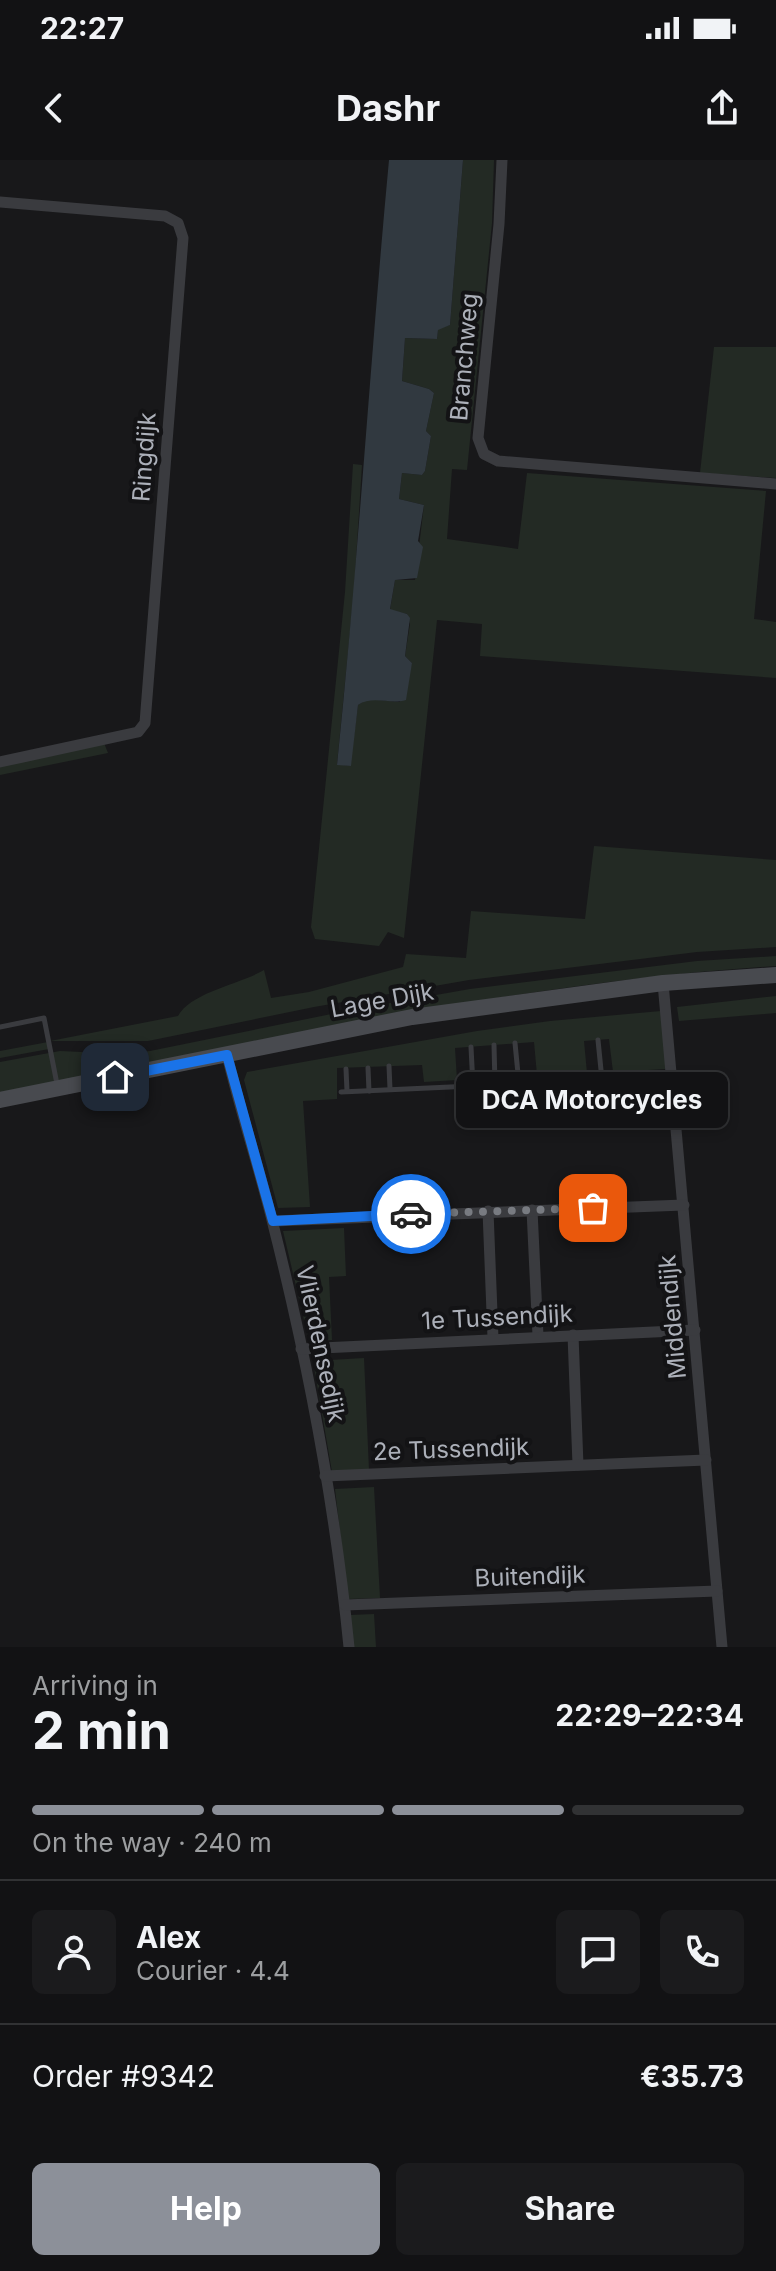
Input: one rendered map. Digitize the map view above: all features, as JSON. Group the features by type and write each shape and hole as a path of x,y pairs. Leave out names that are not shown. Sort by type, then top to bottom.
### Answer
{"main road":[{"name":"Lage Dijk","path":"0,1100 412,1017 663,983 776,975"}],"street":[{"name":"Branchweg","path":"502,160 499,224 478,438 484,454 498,461 776,484"},
{"name":"Ringdijk","path":"0,202 165,216 178,223 183,238 145,723 138,732 0,762"},
{"name":"Middendijk","path":"663,983 722,1647"},
{"name":"Vlierdensedijk","path":"227,1055 273,1221 301,1349 325,1476 349,1647"},
{"path":"273,1221 684,1205"},
{"path":"532,1210 538,1336"},
{"path":"488,1211 493,1338"},
{"name":"1e Tussendijk","path":"301,1349 695,1330"},
{"path":"573,1335 578,1465"},
{"name":"2e Tussendijk","path":"325,1476 706,1460"},
{"name":"Buitendijk","path":"345,1605 717,1591"}],"lane":[{"path":"0,1027 44,1018 58,1088"},
{"path":"598,1040 602,1080"},
{"path":"515,1043 519,1084"},
{"path":"494,1045 495,1085"},
{"path":"471,1047 473,1086"},
{"path":"389,1066 390,1089"},
{"path":"368,1068 369,1091"},
{"path":"346,1069 344,1092 672,1077"}],"shaded area":[{"path":"389,160 463,160 450,325 438,330 437,339 405,338 402,381 434,393 426,431 431,436 425,471 422,475 402,473 399,499 424,505 418,541 423,547 417,578 395,580 390,609 407,614 410,618 405,656 412,663 406,700 370,701 358,705 351,766 337,765 351,614"},
{"path":"463,160 494,160 492,223 467,470 452,469 447,539 518,549 527,473 766,491 754,619 776,622 776,678 480,656 482,624 437,620 404,938 388,932 379,946 315,939 311,927 345,592 353,464 362,465 354,591 337,764 350,766 358,705 367,699 400,702 412,663 405,656 410,624 407,614 390,610 395,580 415,580 424,505 399,499 402,473 422,475 425,471 431,436 426,431 434,393 402,381 405,338 437,339 438,329 450,325"},
{"path":"714,347 776,347 776,478 700,473"},
{"path":"104,743 108,753 0,775 0,765"},
{"path":"594,846 776,860 776,947 697,952 469,980 314,1007 148,1041 50,1041 178,1016 184,1008 205,995 264,970 271,998 309,992 403,967 406,954 466,958 471,911 585,919"},
{"path":"776,956 776,966 678,974 483,1000 0,1093 0,1062 60,1051 123,1054 150,1051 470,989 697,961"},
{"path":"776,996 776,1013 679,1021 677,1007"},
{"path":"661,1011 666,1069 613,1072 609,1039 584,1041 587,1073 537,1075 534,1042 455,1048 457,1080 424,1082 422,1065 337,1068 337,1099 303,1101 310,1207 278,1208 244,1080 247,1072 477,1031"},
{"path":"48,1042 49,1049 0,1058 0,1051"},
{"path":"344,1228 346,1276 329,1277 332,1340 309,1341 283,1231"},
{"path":"364,1358 369,1470 332,1472 313,1361"},
{"path":"374,1487 380,1598 348,1599 335,1489"},
{"path":"374,1614 376,1647 353,1647 350,1615"}],"way so far":[{"path":"411,1214 593,1208"}],"place":[{"name":"DCA Motorcycles","path":"593,1208"}],"route":[{"path":"115,1077 227,1055 273,1221 411,1214"}]}
